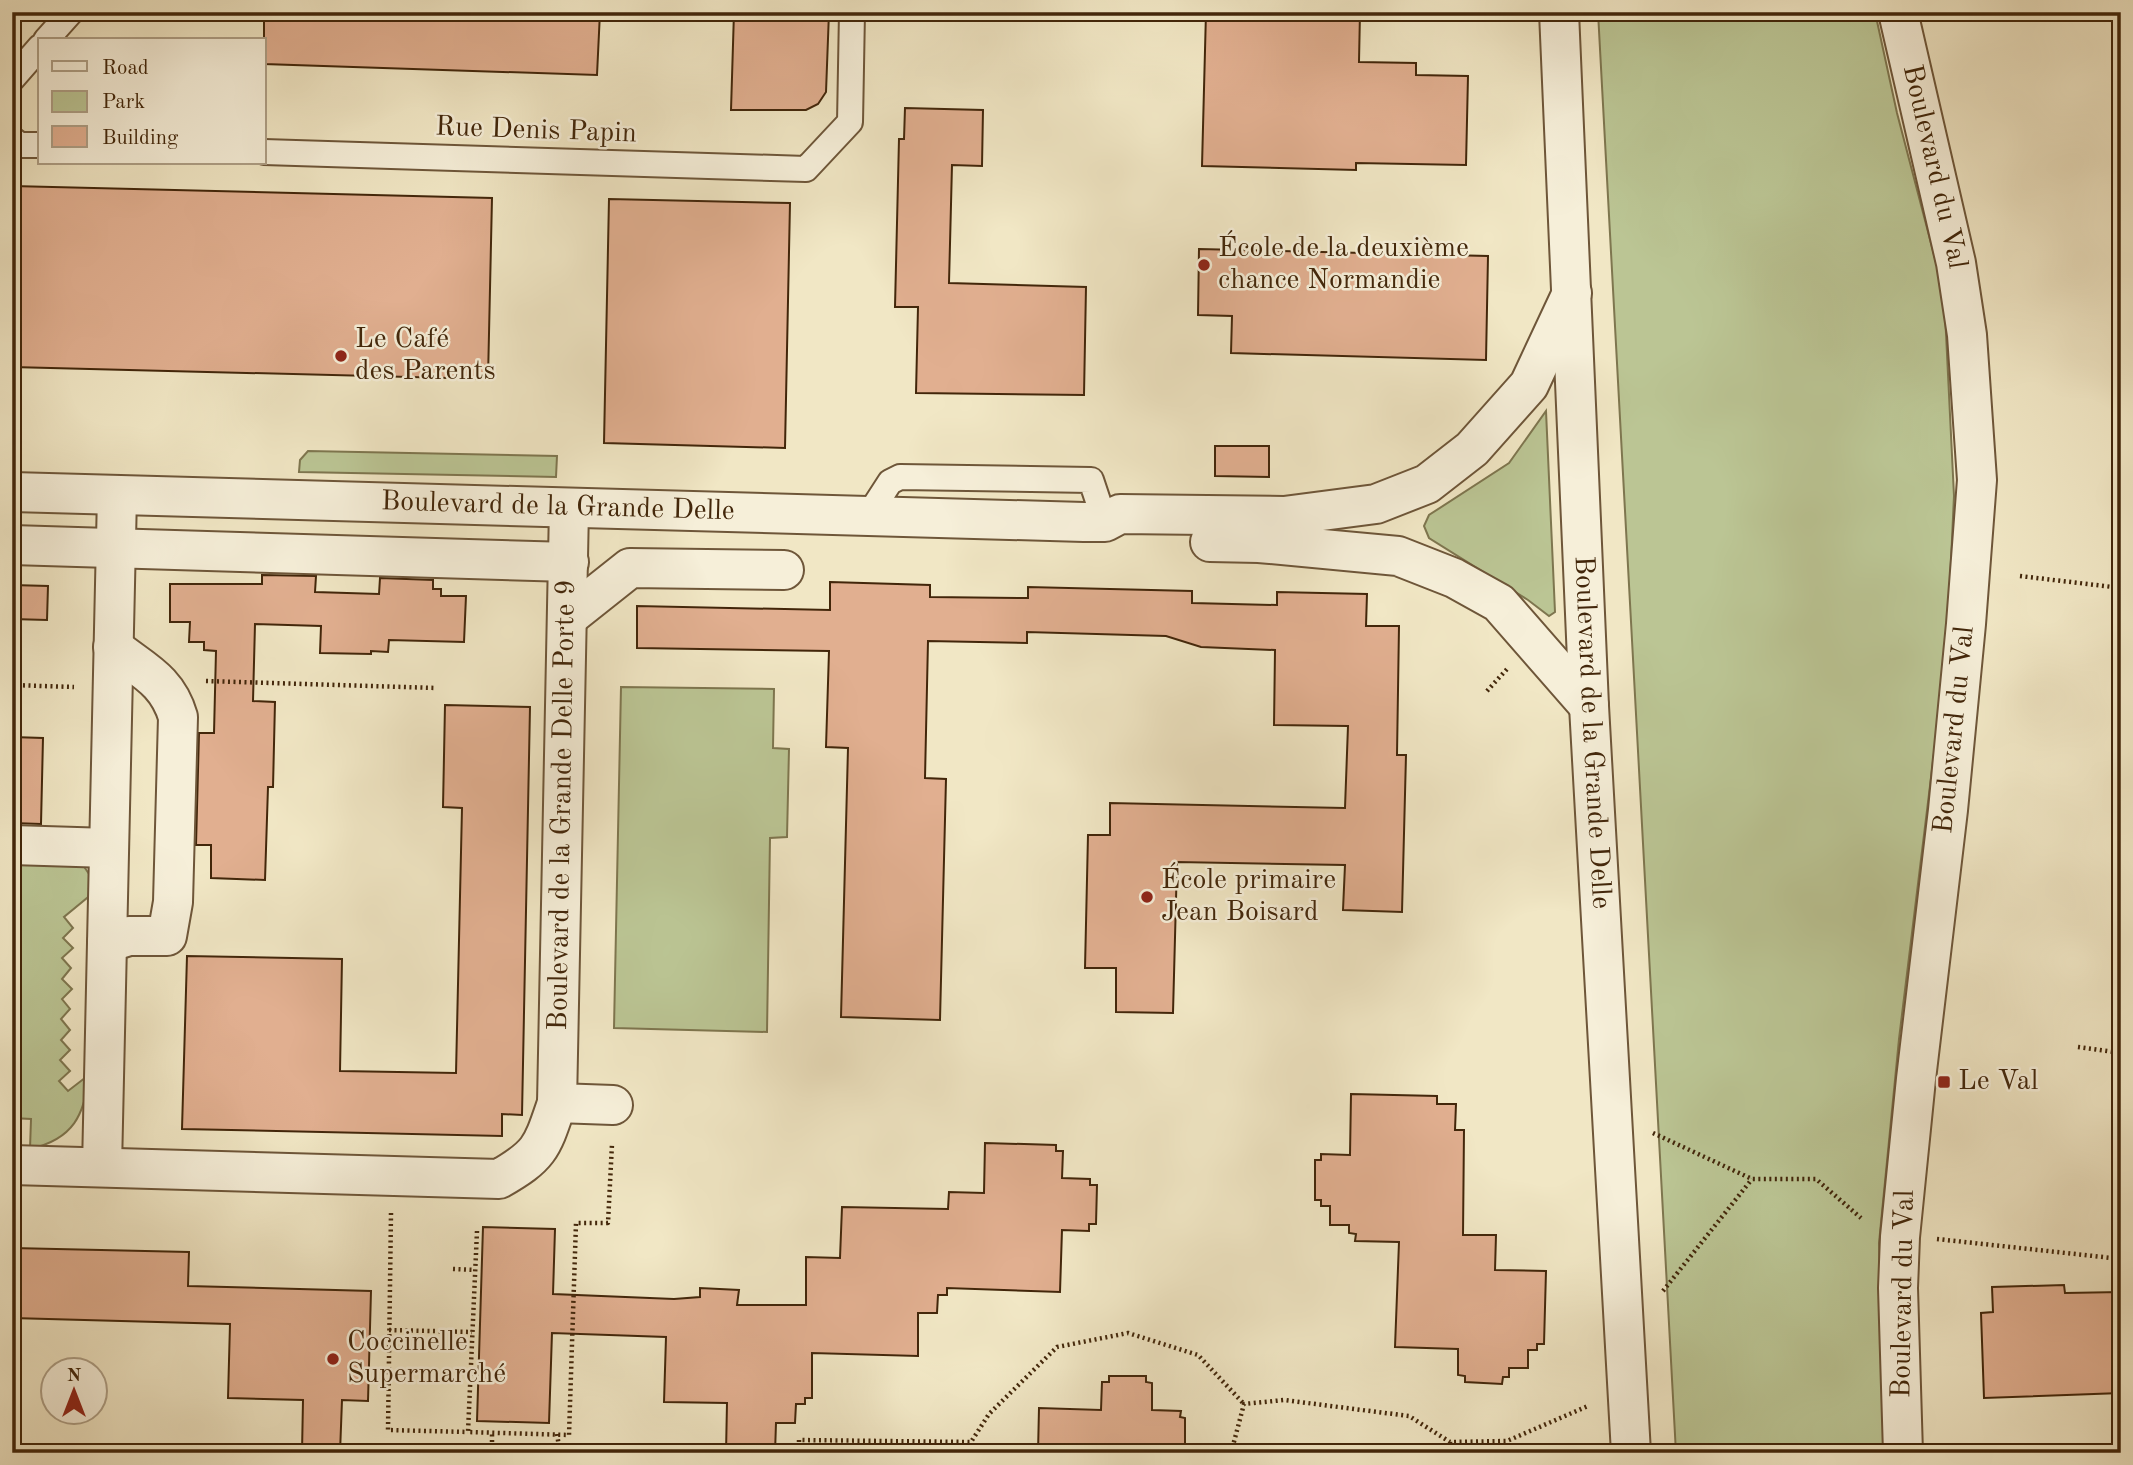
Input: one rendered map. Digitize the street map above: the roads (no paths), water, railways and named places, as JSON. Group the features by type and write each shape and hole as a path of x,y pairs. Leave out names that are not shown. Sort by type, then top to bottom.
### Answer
{"street":[{"name":"Boulevard de la Grande Delle","path":"1559,12 1589,706 1631,1453"},
{"name":"Boulevard du Val","path":"1898,12 1956,263 1967,335 1977,480 1948,810 1900,1237 1898,1288 1903,1453"},
{"name":"Boulevard de la Grande Delle","path":"12,492 1105,522 1120,514 1284,516 1376,504 1427,484 1472,449 1529,385 1572,293"},
{"path":"102,1167 117,495"},
{"name":"Boulevard de la Grande Delle Porte 9","path":"12,1165 499,1179 524,1165 542,1145 557,1103 569,508"},
{"path":"1105,522 1118,540 1259,543 1398,556 1454,578 1499,603 1589,706"},
{"path":"12,545 569,562"},
{"path":"567,618 630,568 784,570"},
{"path":"107,943 129,936 167,936 173,902 178,717 172,697 151,674 113,647"},
{"path":"12,845 109,848"},
{"path":"557,1103 613,1118"}],"lane":[{"path":"48,38 71,12"},
{"name":"Rue Denis Papin","path":"266,152 806,169 849,122 852,12"},
{"path":"12,79 38,49"},
{"path":"12,139 20,145 38,145"}],"place":[{"name":"École de la deuxième chance Normandie","path":"1204,265"},
{"name":"Le Café des Parents","path":"341,356"},
{"name":"École primaire Jean Boisard","path":"1147,897"},
{"name":"Le Val","path":"1944,1082"},
{"name":"Coccinelle Supermarché","path":"333,1359"}]}
